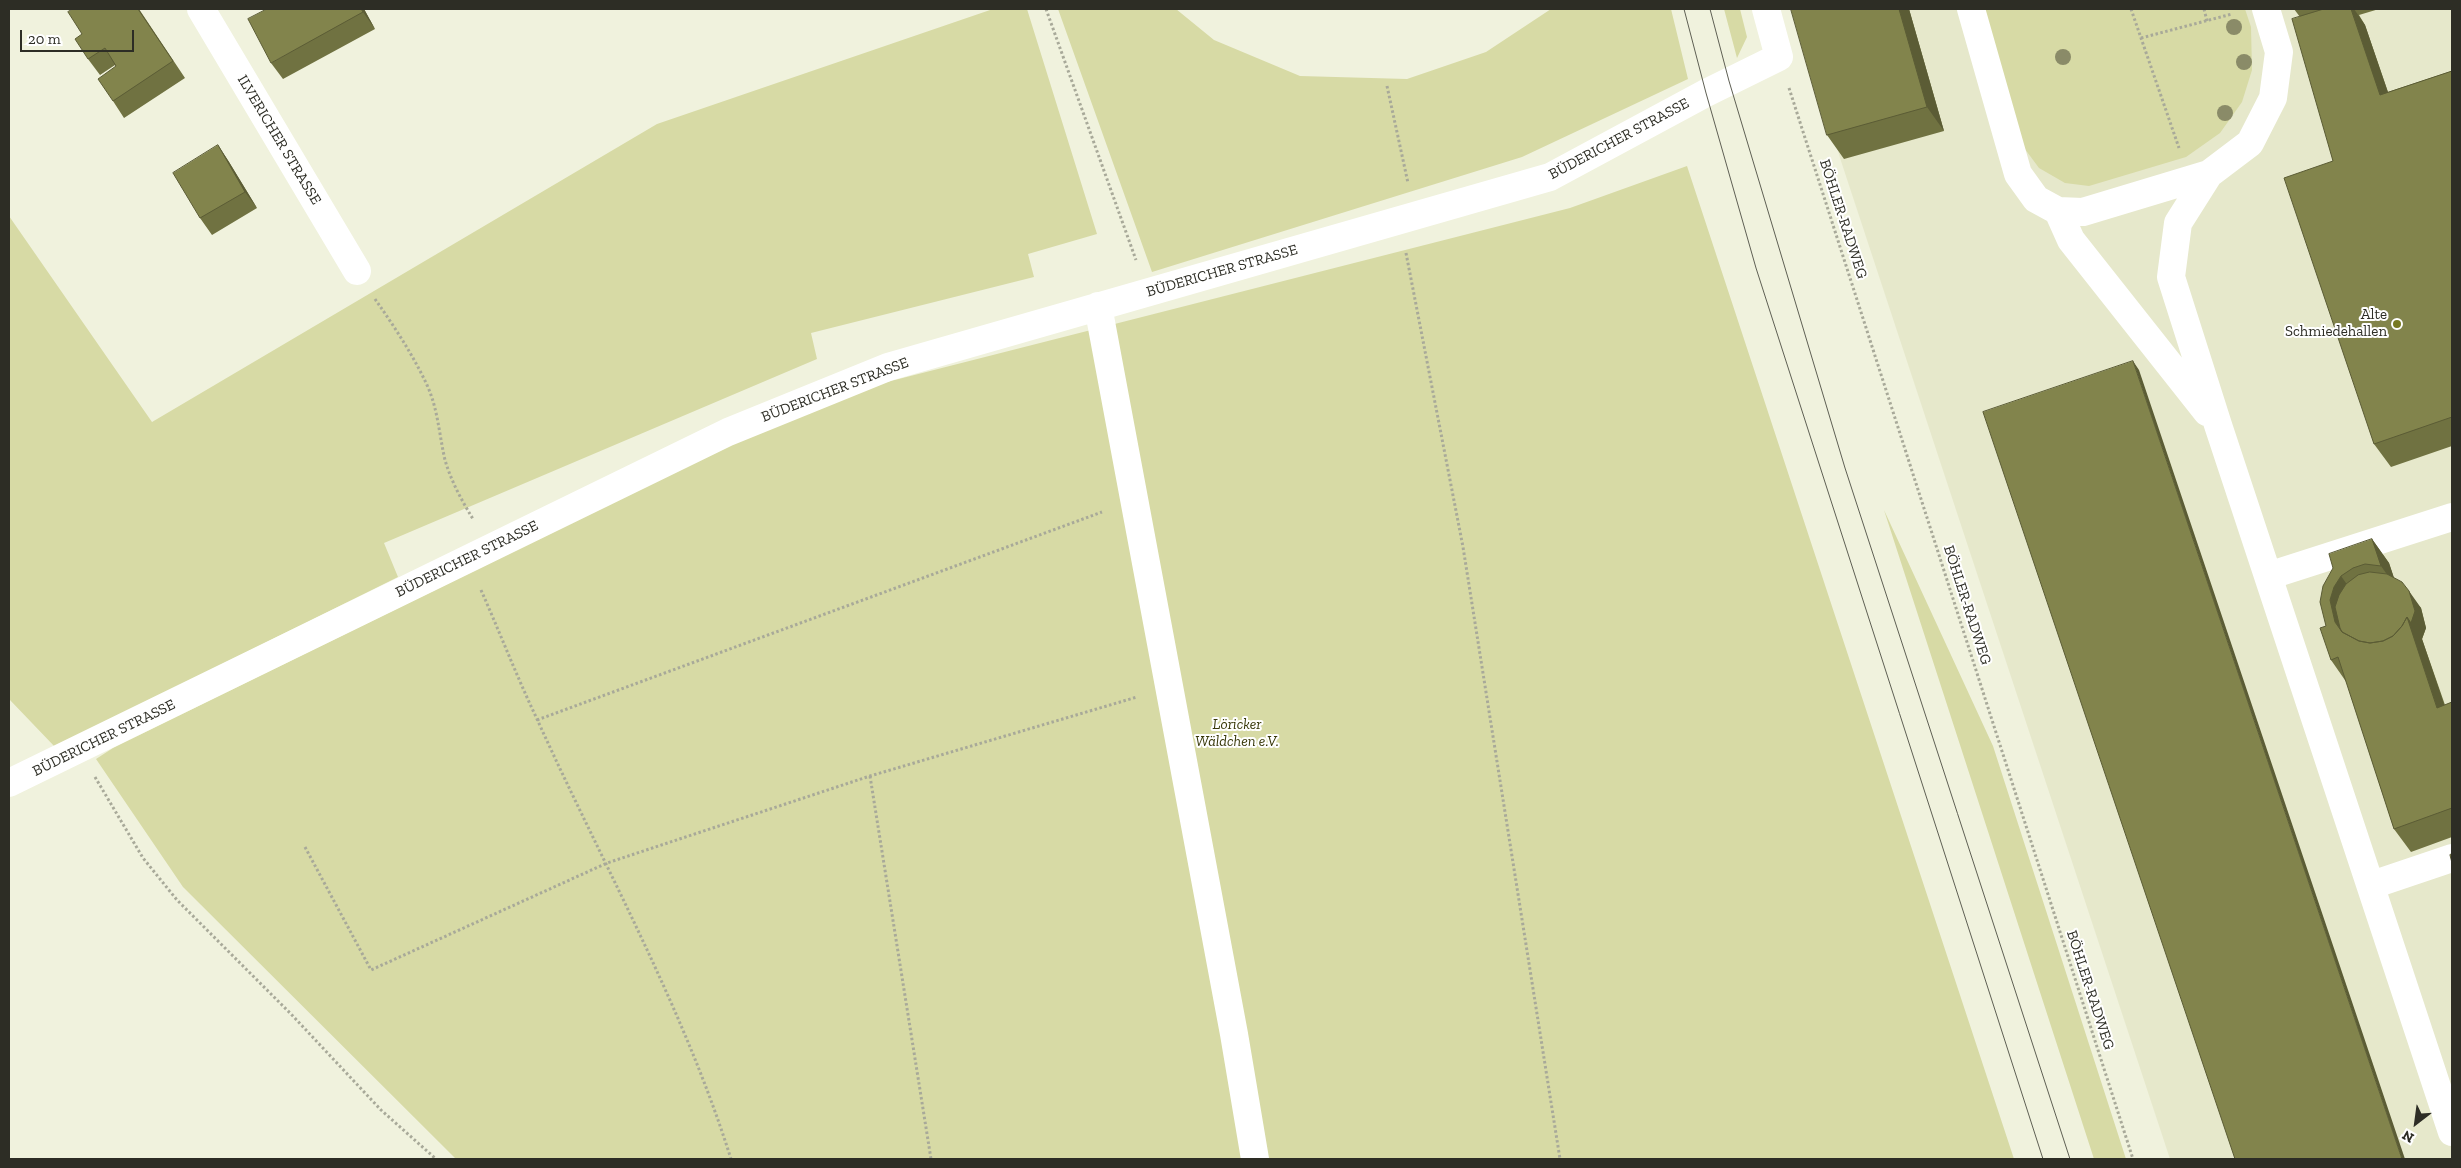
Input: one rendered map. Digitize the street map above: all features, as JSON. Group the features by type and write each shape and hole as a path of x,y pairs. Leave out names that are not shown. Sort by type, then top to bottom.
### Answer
{"street":[{"path":"1766,9 1779,57"},
{"path":"1971,9 2018,174 2036,199 2058,211 2083,212 2209,174 2250,143 2273,98 2279,52 2266,9"},
{"name":"ILVERICHER STRASSE","path":"205,10 357,271"},
{"name":"BÜDERICHER STRASSE","path":"9,783 81,750 478,553 728,432 888,367 1550,177 1706,93 1779,57"},
{"path":"2209,174 2178,223 2171,277 2218,425 2372,885 2452,1132"},
{"path":"2058,211 2071,240 2218,425"},
{"path":"1098,306 1254,1159"},
{"path":"2268,576 2452,517"},
{"path":"2372,885 2452,858"}],"path":[{"path":"1046,9 1148,292"},
{"path":"2131,9 2179,148 2209,174"},
{"path":"2204,9 2207,21"},
{"path":"2141,38 2234,14"},
{"name":"BÖHLER-RADWEG","path":"1779,57 2133,1159"},
{"path":"1387,86 1407,218 1463,547 1560,1159"},
{"path":"357,271 399,334 427,385 440,424 445,460 466,509 478,553 537,720 678,1018 715,1108 731,1159"},
{"path":"537,720 1134,500"},
{"path":"306,847 371,970 606,863 870,776 1169,688"},
{"path":"81,750 143,858 177,900 291,1014 381,1110 436,1159"},
{"path":"870,776 931,1159"}],"shaded area":[{"path":"1797,9 2452,9 2452,1159 2170,1159 1840,158"}],"green space":[{"path":"993,9 1027,9 1097,234 1028,254 1034,277 811,333 817,359 384,543 398,577 55,747 9,699 9,216 152,422 657,124"},
{"path":"1058,9 1176,9 1214,40 1300,76 1407,79 1486,52 1551,9 1671,9 1688,79 1522,157 1152,272"},
{"path":"1724,9 1740,9 1747,37 1737,58"},
{"path":"1981,9 2245,9 2251,27 2252,70 2242,102 2220,133 2186,157 2089,186 2065,183 2039,168 2019,141"},
{"name":"Löricker Wäldchen e.V.","path":"1687,166 2014,1159 456,1159 183,887 96,759 113,748 828,397 1570,208"},
{"path":"1884,510 1993,746 2126,1159 2094,1159"}],"building":[{"path":"73,9 138,9 173,61 113,101 98,79 116,66 105,48 88,59 75,39 82,34 68,12"},
{"path":"267,9 361,9 363,12 271,63 248,19"},
{"path":"1791,9 1899,9 1927,107 1827,135"},
{"name":"Alte Schmiedehallen","path":"2324,9 2351,9 2380,95 2452,71 2452,417 2374,444 2284,178 2333,161 2292,19"},
{"path":"218,145 245,192 200,218 173,173"},
{"path":"2133,361 2402,1159 2235,1159 1983,412"},
{"path":"2372,539 2381,566 2365,564 2353,568 2341,576 2334,587 2330,600 2335,622 2342,632 2359,641 2370,643 2383,641 2393,636 2407,617 2437,708 2452,702 2452,808 2394,829 2338,657 2331,660 2320,628 2326,626 2320,602 2323,586 2333,568 2329,554"},
{"path":"2370,572 2387,574 2402,582 2409,591 2415,611 2411,623 2407,617 2393,636 2383,641 2370,643 2359,641 2342,632 2335,607 2339,595 2346,584 2358,575"}],"tram line":[{"path":"1684,9 1756,268 2043,1159"},
{"path":"1710,9 1729,81 1845,468 2070,1159"}],"place":[{"name":"Alte Schmiedehallen","path":"2397,324"}]}
